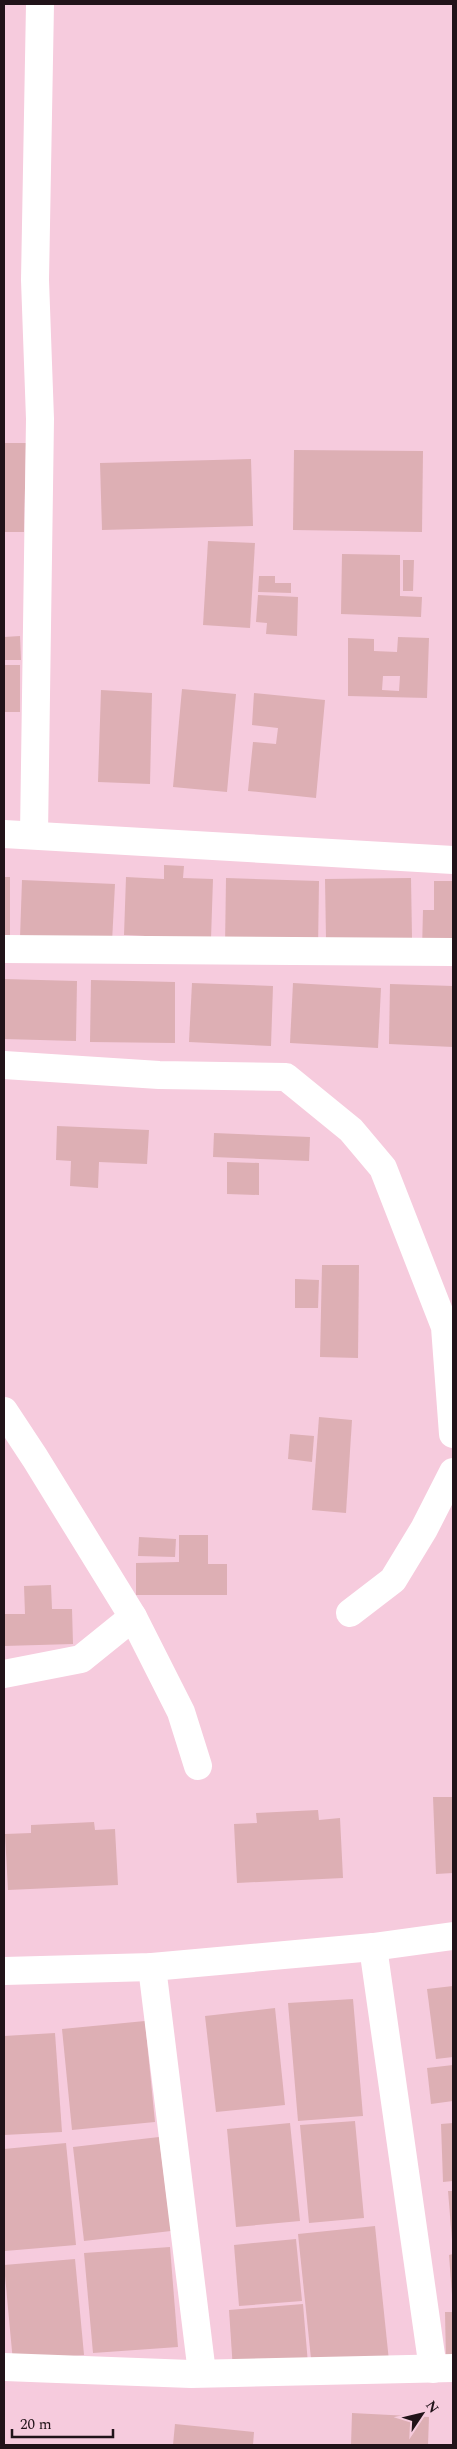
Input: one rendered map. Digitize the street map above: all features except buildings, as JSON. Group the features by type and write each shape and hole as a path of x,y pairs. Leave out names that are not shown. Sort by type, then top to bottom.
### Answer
{"street":[{"path":"34,834 40,419 35,280 40,4"},
{"path":"4,834 34,834 453,860"},
{"path":"4,950 453,952"},
{"path":"4,1065 160,1075 286,1077 351,1130 383,1168 445,1327 453,1434"},
{"path":"4,1412 36,1458 132,1617 181,1712 198,1766"},
{"path":"350,1613 393,1580 424,1529 453,1472"},
{"path":"4,1674 81,1659 132,1617"},
{"path":"4,1971 152,1967 373,1947 453,1936"},
{"path":"4,2368 202,2373 443,2369 373,1947"},
{"path":"152,1967 202,2373"}]}
